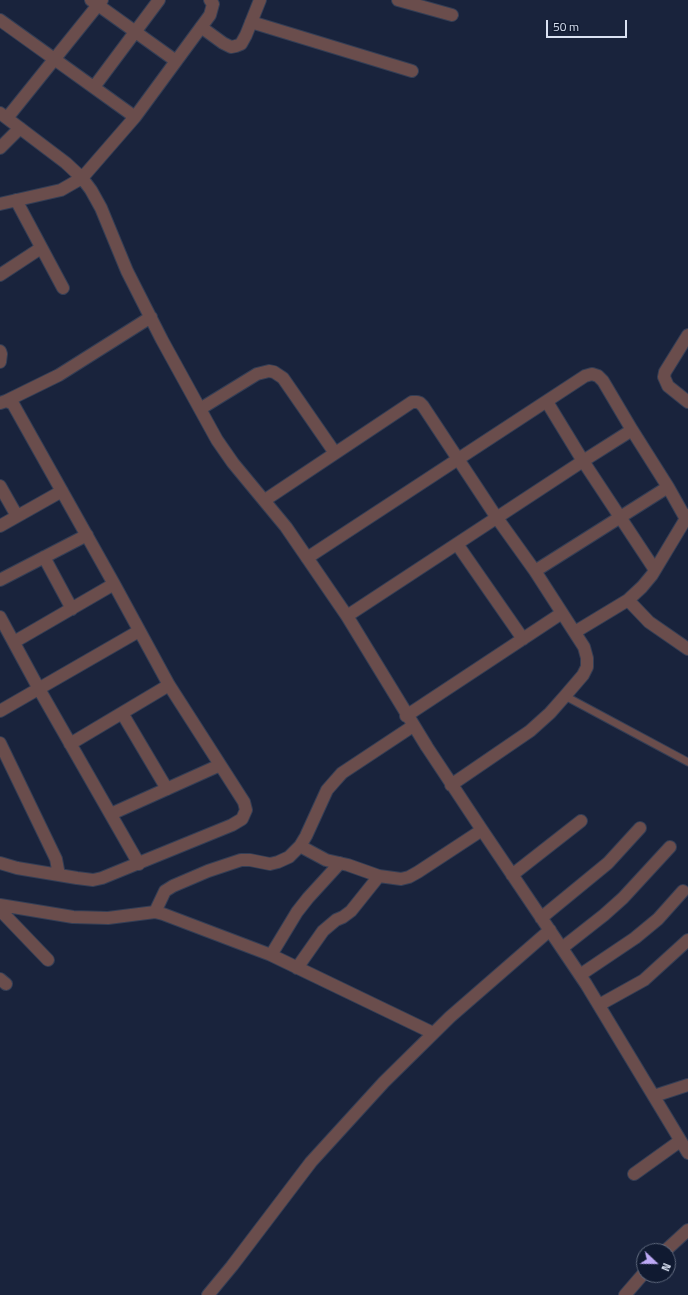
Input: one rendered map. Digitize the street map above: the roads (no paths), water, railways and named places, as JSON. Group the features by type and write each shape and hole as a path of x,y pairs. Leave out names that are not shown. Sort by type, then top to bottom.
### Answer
{"street":[{"path":"94,87 159,0"},
{"path":"0,204 61,190 82,178 135,117 202,27 213,10 213,4 210,0"},
{"path":"202,27 223,43 231,46 241,44 260,0"},
{"path":"398,0 452,14"},
{"path":"176,61 135,32 97,2 55,59 4,116 66,163 82,178 91,190 101,208 127,271 217,440 233,463 286,527 347,616 410,721 451,785 580,975 688,1153"},
{"path":"0,20 135,117"},
{"path":"251,22 412,71"},
{"path":"0,148 20,128"},
{"path":"16,200 63,288"},
{"path":"0,275 41,248"},
{"path":"3,402 59,375 151,318"},
{"path":"688,335 665,372 664,377 668,386 688,402"},
{"path":"0,351 0,362"},
{"path":"200,409 257,374 263,371 274,372 283,378 336,452"},
{"path":"307,558 585,376 592,374 598,376 603,381 687,517 655,570 642,587 628,600 575,632"},
{"path":"0,863 17,868 93,880 112,875 232,825 242,818 246,810 244,802 169,685 13,404 3,402"},
{"path":"265,500 412,402 420,403 575,632 587,658 587,667 583,676 550,713 530,730 451,785"},
{"path":"547,402 583,461 655,570"},
{"path":"347,616 632,430"},
{"path":"0,486 17,516"},
{"path":"535,571 668,488"},
{"path":"0,526 62,491"},
{"path":"0,580 87,536"},
{"path":"457,544 523,638"},
{"path":"44,557 72,609"},
{"path":"14,642 114,584"},
{"path":"628,600 649,622 688,649"},
{"path":"155,912 165,891 208,871 241,860 250,860 270,864 289,857 300,846 312,825 327,790 342,773 523,638 562,613"},
{"path":"0,617 39,689 139,864"},
{"path":"0,711 139,631"},
{"path":"70,744 169,685"},
{"path":"122,713 167,789"},
{"path":"0,743 56,859 59,875"},
{"path":"111,814 220,765"},
{"path":"512,875 581,821"},
{"path":"541,918 608,863 640,828"},
{"path":"300,846 318,857 333,862 379,876 401,879 418,872 482,830"},
{"path":"562,948 604,916 619,902 670,846"},
{"path":"271,956 297,912 340,863"},
{"path":"297,968 323,931 336,920 344,917 351,911 379,876"},
{"path":"580,975 623,946 658,919 683,891"},
{"path":"0,905 73,917 108,918 155,912 271,956 433,1033"},
{"path":"0,910 48,960"},
{"path":"208,1295 312,1162 384,1082 433,1033 550,930"},
{"path":"599,1005 644,980 688,940"},
{"path":"654,1096 688,1085"},
{"path":"634,1174 680,1141"},
{"path":"674,1243 688,1230"},
{"path":"625,1295 636,1282"}],"lane":[{"path":"565,696 688,762"}]}
